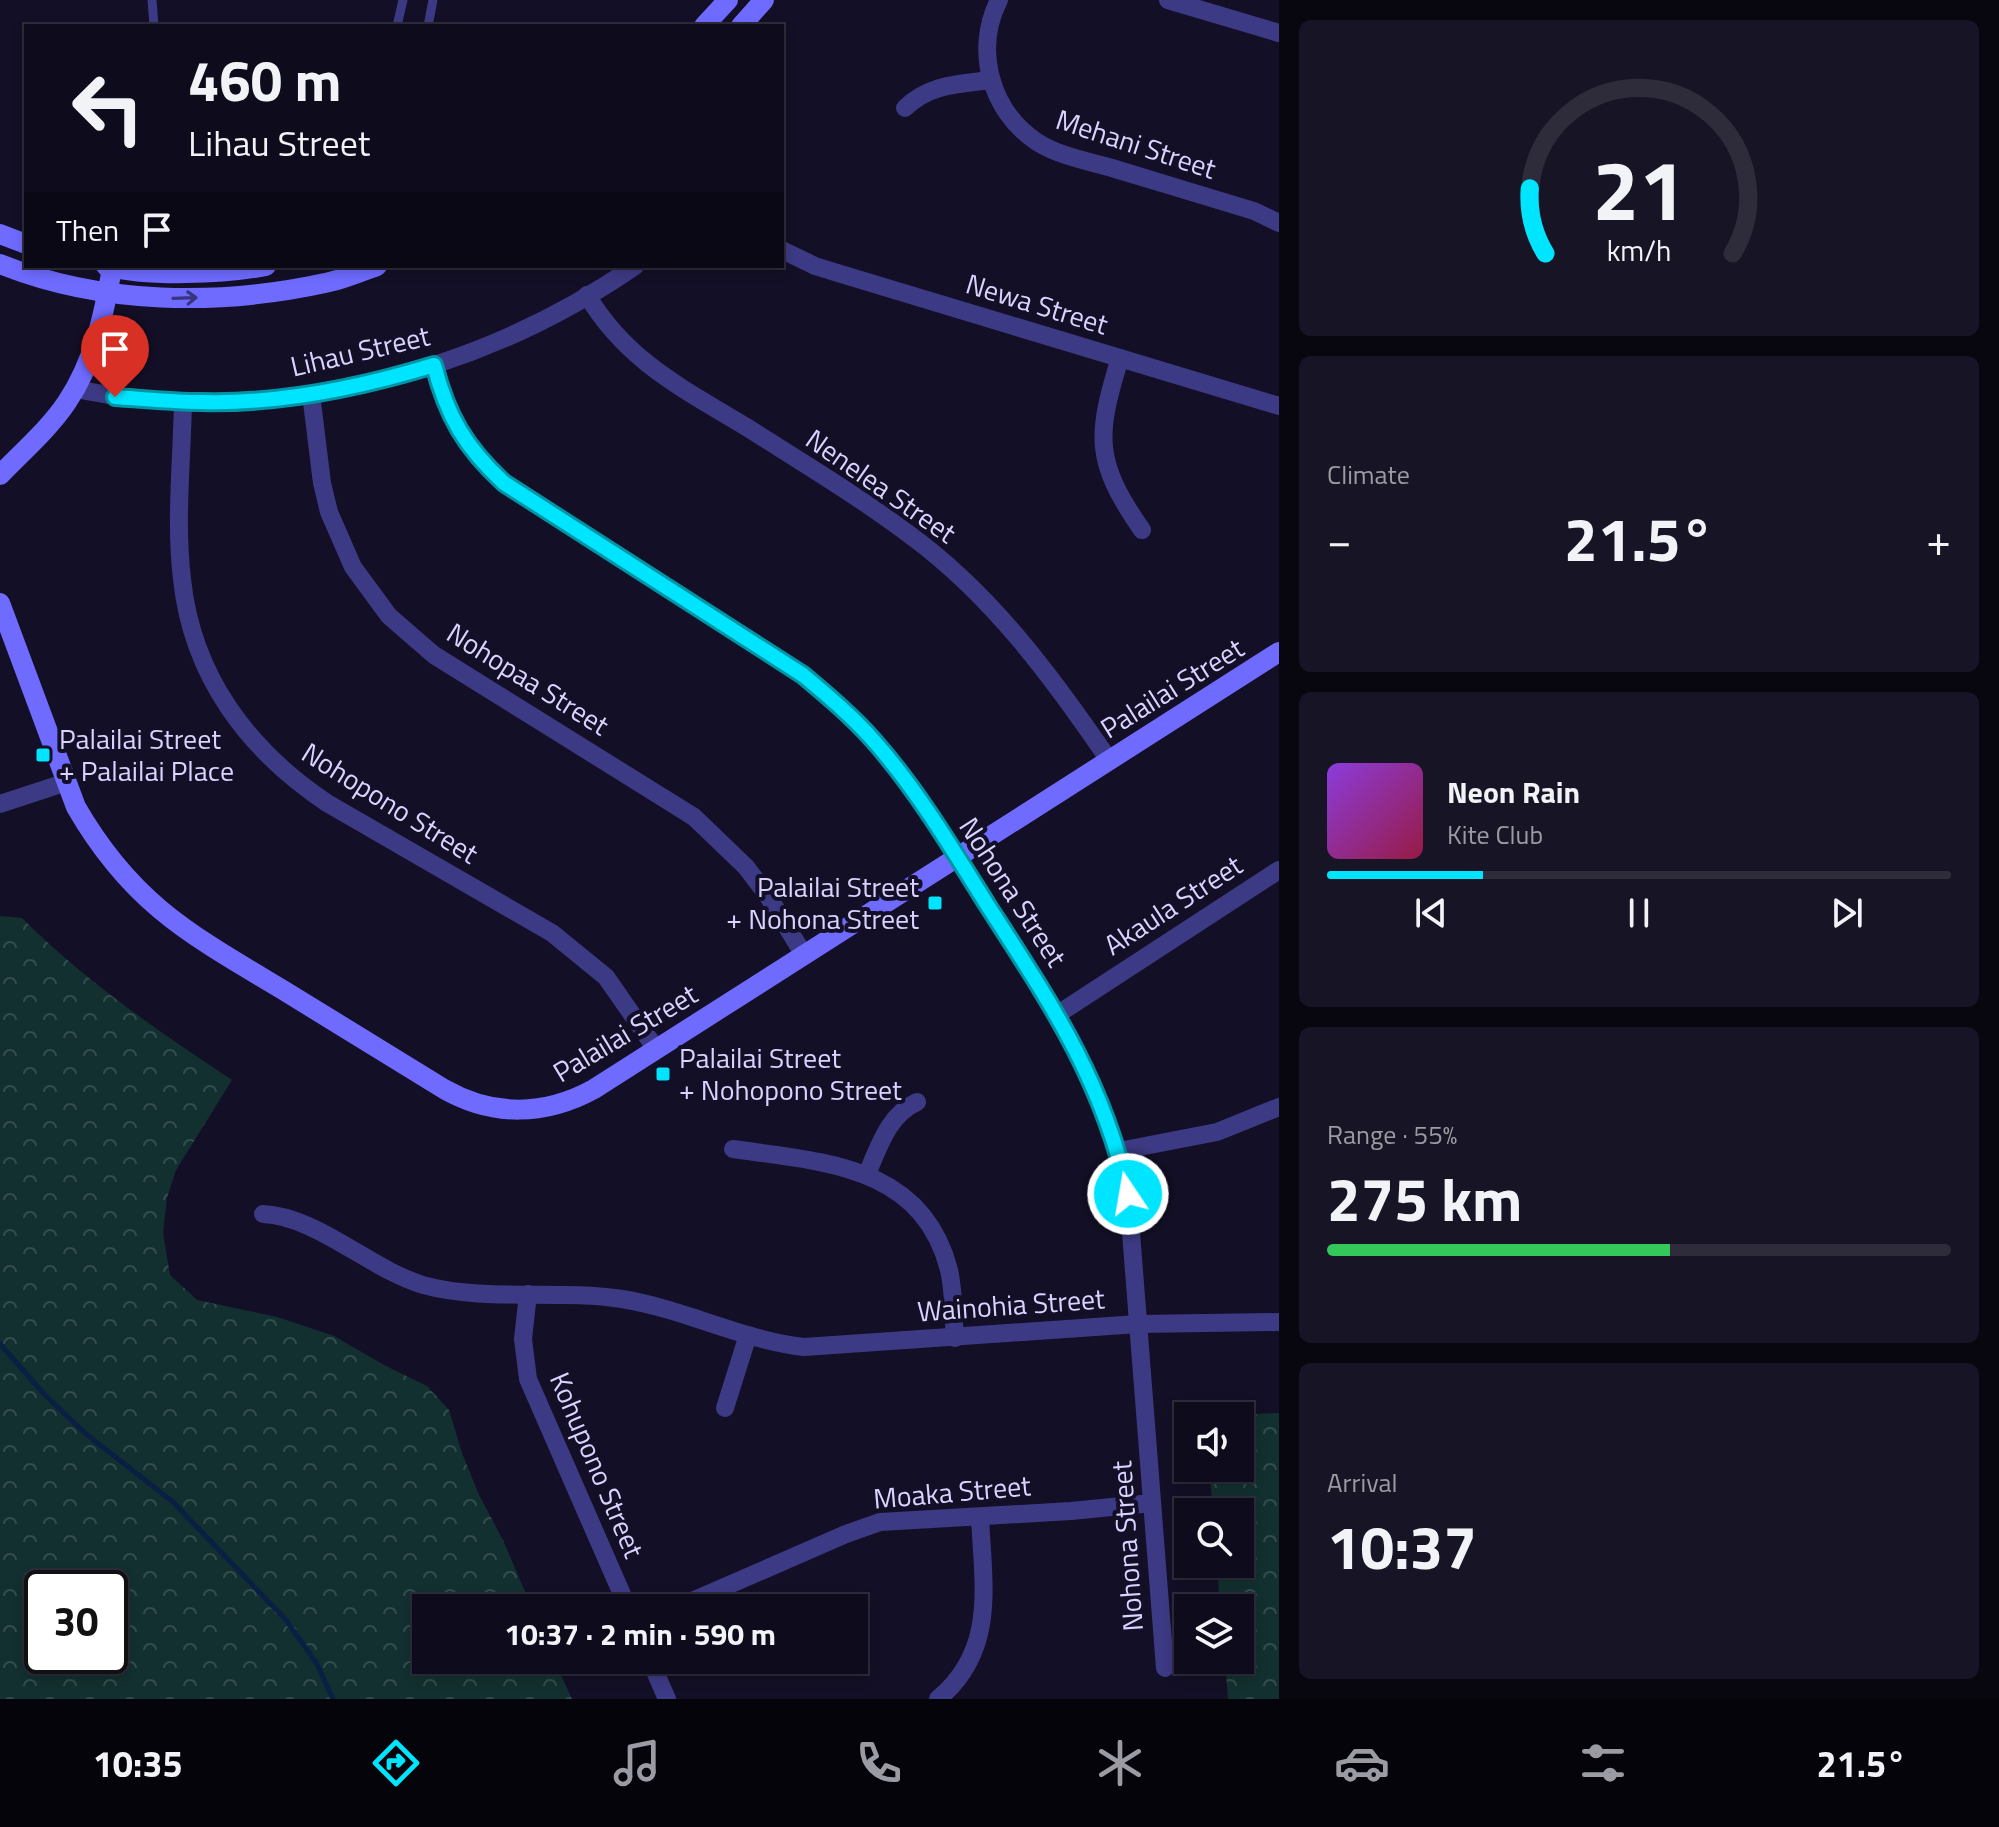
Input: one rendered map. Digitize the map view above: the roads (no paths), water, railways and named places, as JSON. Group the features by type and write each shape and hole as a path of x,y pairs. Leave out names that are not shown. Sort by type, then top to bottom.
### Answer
{"street":[{"path":"706,24 728,0"},
{"path":"743,24 764,0"},
{"name":"Mehani Street","path":"999,0 987,42 991,80 1001,104 1016,124 1046,147 1254,211 1279,223"},
{"path":"1168,0 1279,33"},
{"path":"905,108 923,93 938,87 991,80"},
{"path":"0,234 24,243"},
{"name":"Newa Street","path":"784,251 815,266 1279,406"},
{"path":"0,264 28,275 108,291 172,299 243,296 327,283 371,268"},
{"path":"0,475 54,419 75,389 98,334 110,268"},
{"path":"121,268 176,273 254,268"},
{"name":"Lihau Street","path":"75,389 115,397 204,402 311,394 382,381 467,354 549,318 632,268"},
{"name":"Nenelea Street","path":"587,295 610,331 653,369 852,493 914,537 971,587 1023,642 1109,760"},
{"path":"1120,358 1104,414 1102,444 1114,487 1142,530"},
{"name":"Nohona Street","path":"434,365 448,412 459,432 487,468 504,483 803,675 840,706 874,741 904,778 1058,1014 1105,1109 1119,1151 1128,1194 1165,1668"},
{"name":"Nohopaa Street","path":"311,394 322,483 329,512 353,567 389,616 434,655 694,817 746,867 768,896 804,955"},
{"name":"Nohopono Street","path":"183,401 182,581 198,648 229,709 249,736 298,784 552,933 590,962 620,994 656,1049"},
{"name":"Palailai Street","path":"0,603 76,807 99,845 134,888 185,931 458,1097 503,1110 551,1107 580,1097 1279,652"},
{"path":"0,804 67,782"},
{"name":"Akaula Street","path":"1058,1014 1279,870"},
{"path":"867,1174 893,1120 917,1102"},
{"path":"1119,1151 1189,1140 1279,1107"},
{"path":"733,1149 836,1165 867,1174 889,1185 908,1200 937,1239 952,1285 955,1338"},
{"name":"Wainohia Street","path":"263,1214 299,1222 386,1269 423,1285 462,1291 605,1297 637,1302 748,1335 804,1347 1138,1324 1279,1322"},
{"name":"Kohupono Street","path":"528,1294 523,1339 528,1379 622,1594"},
{"path":"725,1408 748,1335"},
{"name":"Moaka Street","path":"708,1594 863,1527 898,1519 980,1517 1152,1503"},
{"path":"938,1699 966,1669 981,1632 984,1606 980,1517"},
{"path":"656,1674 667,1699"}],"lane":[{"path":"152,0 154,24"},
{"path":"397,24 403,0"},
{"path":"428,24 433,0"}],"waterway":[{"path":"0,1344 45,1395 86,1434 173,1502 286,1620 317,1664 333,1699"}],"place":[{"name":"Palailai Street + Palailai Place","path":"43,755"},
{"name":"Palailai Street + Nohona Street","path":"935,903"},
{"name":"Palailai Street + Nohopono Street","path":"663,1074"}]}
